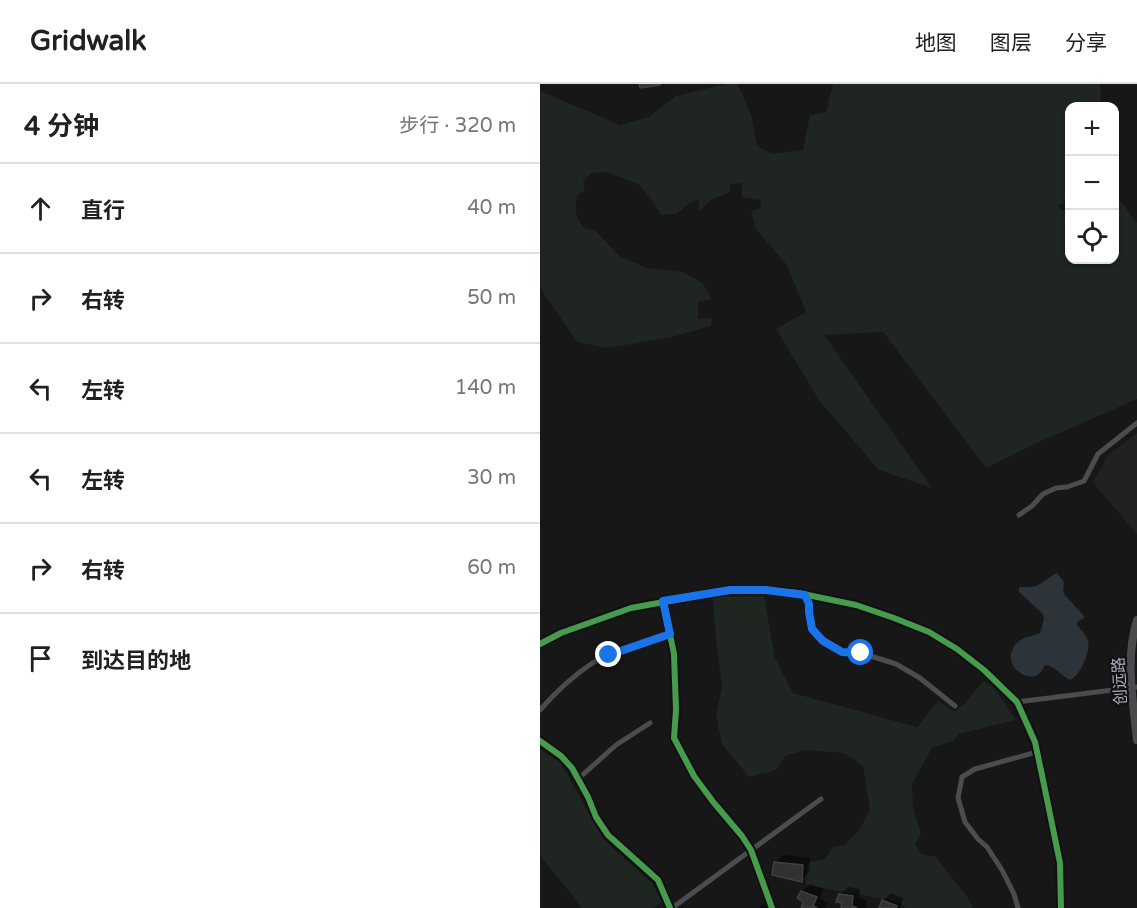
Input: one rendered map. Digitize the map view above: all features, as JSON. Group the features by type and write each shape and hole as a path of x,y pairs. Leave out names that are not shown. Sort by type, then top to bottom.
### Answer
{"main road":[{"name":"创远路","path":"1137,620 1131,649 1130,669 1134,687 1137,740"}],"street":[{"path":"1019,515 1043,494 1083,481 1098,454 1137,423"},
{"path":"540,644 561,633 631,608 730,590 766,590 856,605 929,632 957,649 984,670 1017,702 1038,752 1060,863 1061,908"},
{"path":"805,595 809,604 812,629 823,641 842,652 861,653 896,664 920,678 956,706"},
{"path":"663,601 674,654 676,710 674,738 694,776 751,850 772,908"},
{"path":"540,710 592,663 670,634"},
{"path":"1017,702 1134,687"},
{"path":"578,779 616,745 650,723"},
{"path":"540,741 561,756 572,768 596,817 608,835 658,880 671,908 821,799"},
{"path":"1018,908 1002,870 987,847 965,822 958,798 962,777 975,769 1038,752"}],"shaded area":[{"path":"726,84 738,84 751,115 757,146 772,154 803,150 810,115 826,112 833,84 1100,84 1101,102 1065,102 1065,202 1058,206 1065,212 1065,264 1119,264 1120,200 1137,223 1137,399 986,468 883,332 824,335 932,488 879,470 819,400 776,329 806,312 787,265 755,228 751,211 760,208 761,200 742,197 742,183 731,184 729,193 712,199 699,211 699,200 692,201 676,214 661,215 650,197 638,184 606,172 591,173 583,182 585,191 577,195 576,214 582,225 586,229 595,230 618,255 646,268 684,272 702,283 712,299 698,302 698,319 712,318 711,326 672,337 607,348 577,342 540,288 540,91 620,125 649,117 675,96"},
{"path":"1137,433 1137,534 1093,483 1108,455"},
{"path":"1057,573 1064,582 1064,594 1084,616 1077,625 1088,641 1084,663 1074,678 1070,680 1052,667 1045,665 1040,673 1034,676 1022,674 1012,664 1011,657 1012,649 1020,640 1040,633 1044,619 1043,614 1019,592 1020,587 1038,585"},
{"path":"764,596 775,658 793,693 917,727 938,701 954,711 963,705 984,681 994,688 1016,720 959,734 953,741 932,748 912,784 913,806 921,834 915,845 921,854 936,857 968,898 973,908 905,908 900,902 806,885 807,863 825,859 833,847 845,845 859,830 870,810 863,766 844,753 805,750 785,756 776,770 749,777 722,744 716,715 722,687 713,597"},
{"path":"540,749 561,763 603,839 652,883 662,902 653,908 582,908 540,855"}],"building":[{"path":"639,84 660,84 660,85 640,88"},
{"path":"774,862 803,865 802,882 772,875"},
{"path":"801,891 817,897 813,906 817,908 801,908 803,902 797,898"},
{"path":"839,894 853,896 852,906 857,908 841,908 842,903 836,902"},
{"path":"882,900 897,906 896,908 879,908"}],"cycle path":[{"path":"540,644 561,633 631,608 730,590 798,593 856,605 929,632 957,649 984,670 1017,702 1035,742 1060,863 1061,908"},
{"path":"663,601 674,654 676,710 674,738 694,776 751,850 772,908"},
{"path":"540,741 561,756 572,768 596,817 608,835 658,880 670,908"}],"route":[{"path":"609,655 670,634 663,601 730,590 766,590 805,595 809,604 812,629 823,641 842,652 861,653"}]}
